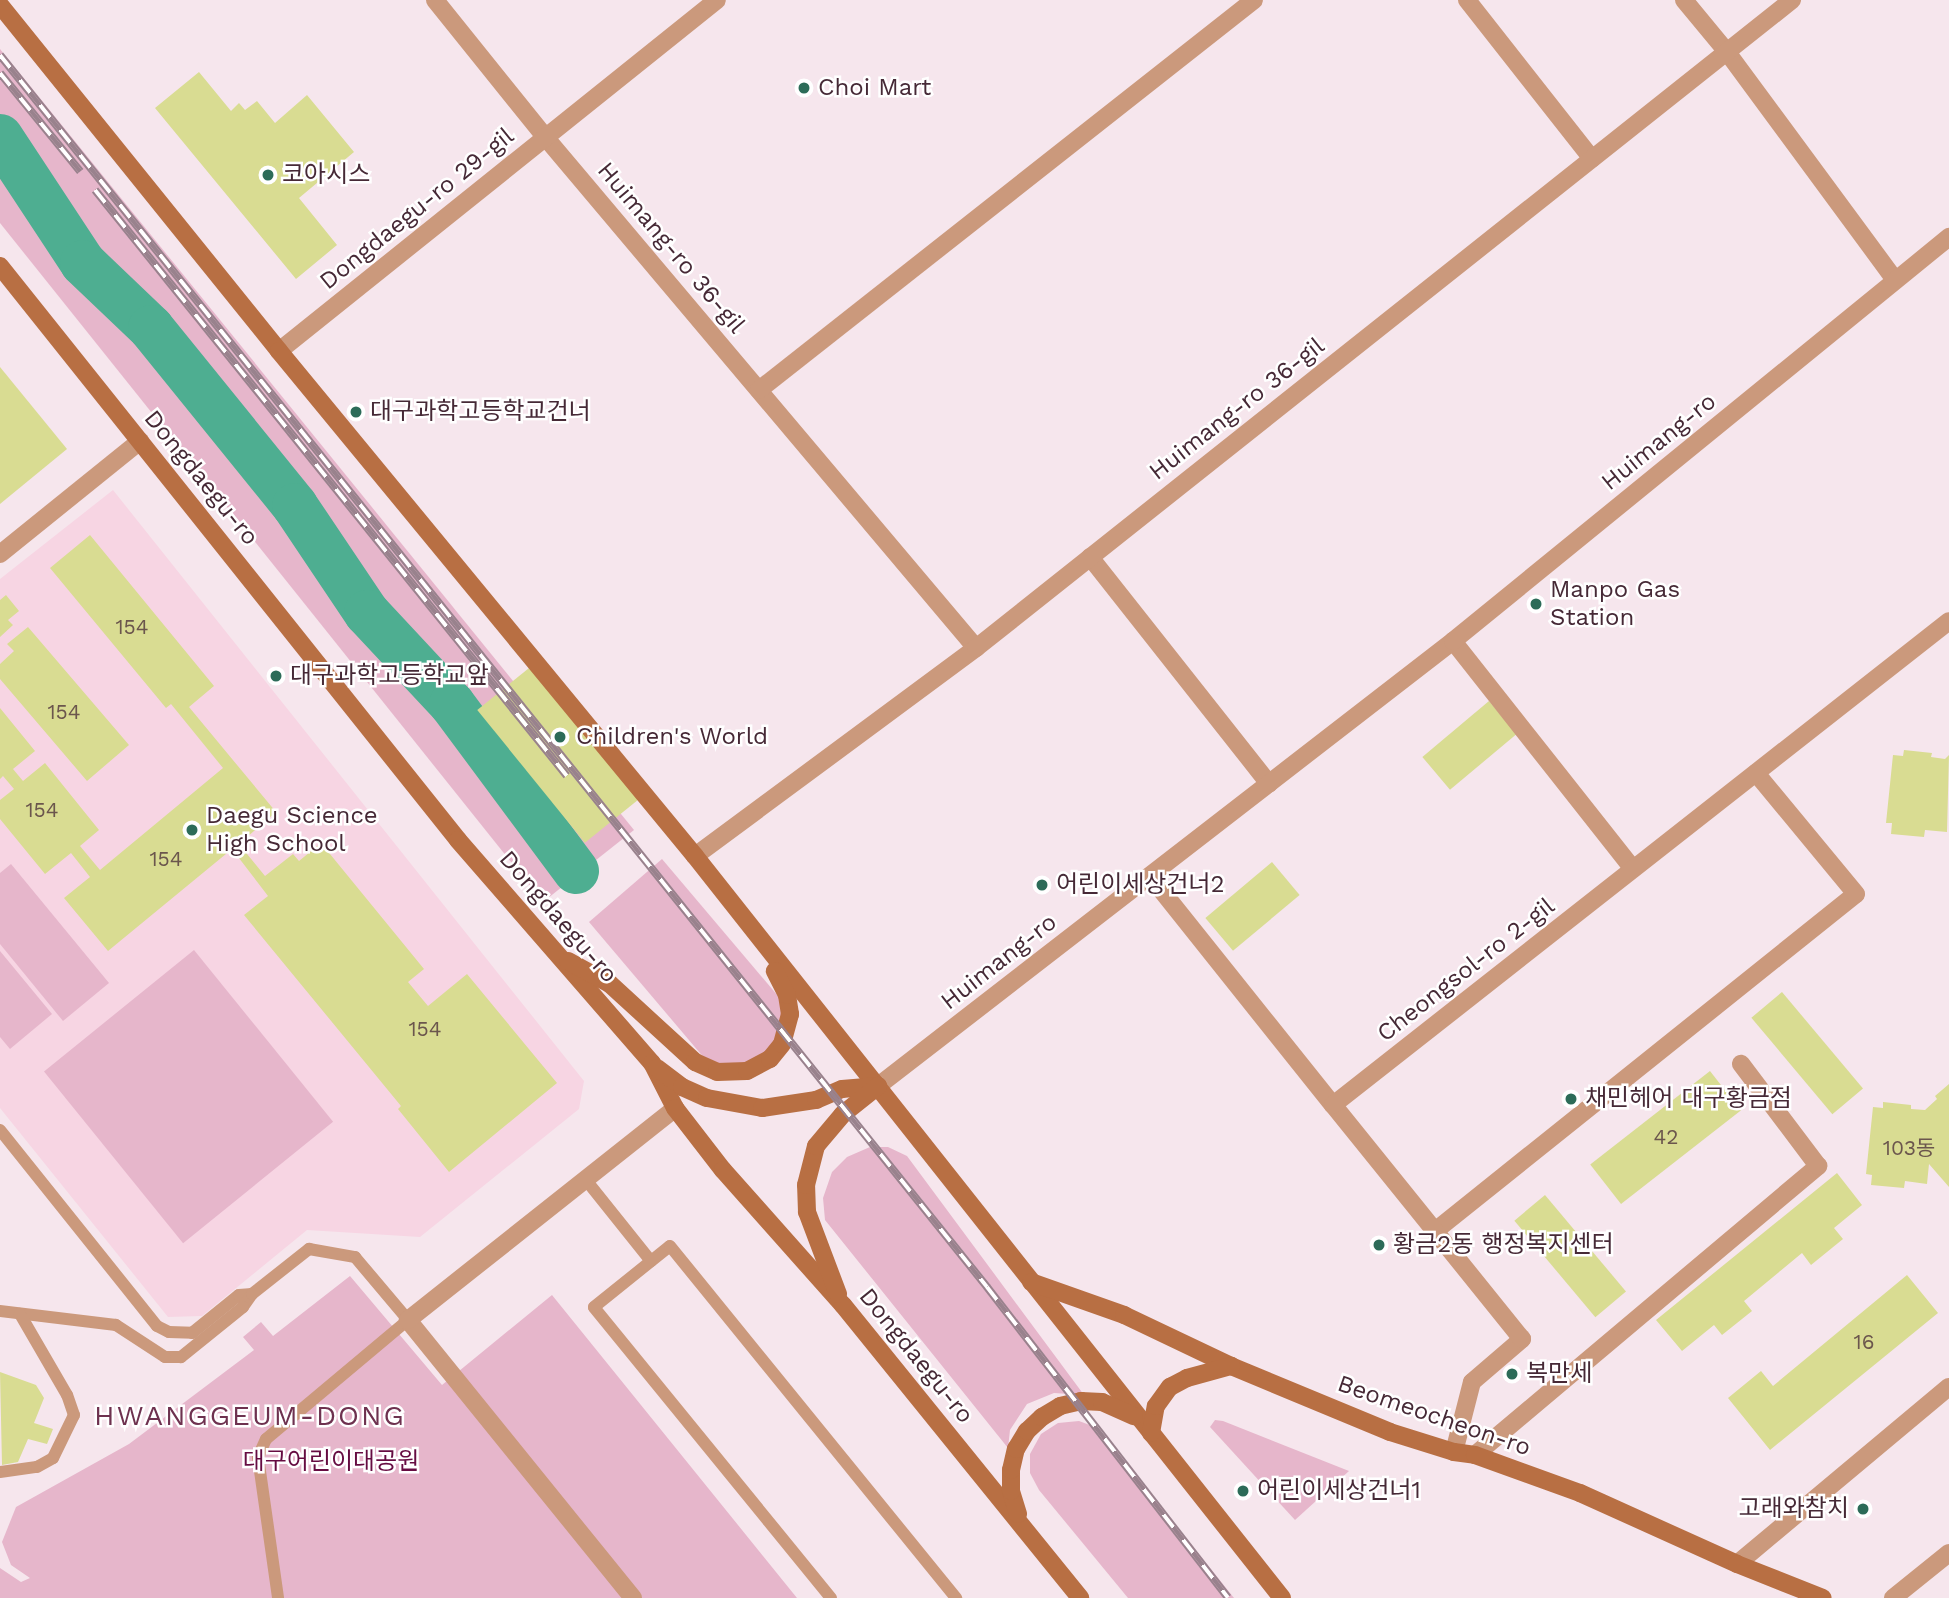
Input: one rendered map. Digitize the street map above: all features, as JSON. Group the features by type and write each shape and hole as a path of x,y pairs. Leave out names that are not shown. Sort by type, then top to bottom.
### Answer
{"main road":[{"path":"0,5 279,351 695,856 1282,1598"},
{"name":"Dongdaegu-ro","path":"0,266 458,840 654,1066 675,1108 785,1243 843,1305 1080,1598"},
{"path":"556,954 610,984 695,1062 717,1072 738,1073 760,1065 777,1051 787,1032 790,1014 787,995 753,930"},
{"path":"654,1066 682,1087 707,1098 762,1108 789,1106 842,1089 878,1086"},
{"path":"843,1305 807,1212 806,1185 816,1146 843,1114 878,1086"},
{"name":"Beomeocheon-ro","path":"1029,1281 1124,1315 1231,1366 1391,1432 1454,1452 1475,1455 1580,1493 1737,1564 1823,1598"},
{"path":"1145,1426 1170,1387 1187,1378 1231,1366"},
{"path":"1039,1546 1016,1511 1011,1490 1011,1470 1016,1449 1027,1431 1042,1416 1060,1406 1081,1401 1102,1402 1122,1408 1145,1426"}],"street":[{"name":"Dongdaegu-ro 29-gil","path":"279,351 545,138 435,0"},
{"path":"759,390 1254,0"},
{"path":"1467,0 1592,159"},
{"path":"1685,0 1727,52 1895,280"},
{"name":"Huimang-ro 36-gil","path":"545,138 976,648 1792,0"},
{"path":"545,138 712,1"},
{"name":"Huimang-ro","path":"878,1086 1454,641 1949,237"},
{"path":"0,554 140,441"},
{"path":"1090,557 1269,784"},
{"name":"Cheongsol-ro 2-gil","path":"1333,1105 1949,621"},
{"path":"1454,641 1633,869"},
{"path":"695,856 976,648"},
{"path":"1435,1231 1856,894 1756,773"},
{"path":"1150,876 1522,1339 1472,1382 1454,1452"},
{"path":"1475,1455 1818,1166 1741,1064"},
{"path":"633,1598 408,1320 675,1108"},
{"path":"1737,1564 1949,1387"},
{"path":"1893,1598 1949,1553"}],"lane":[{"path":"0,1130 156,1326 169,1332 192,1333 239,1295 252,1294"},
{"path":"586,1180 651,1261"},
{"path":"831,1598 594,1307 670,1246 956,1598"},
{"path":"0,1311 116,1325 165,1357 181,1357 243,1307 252,1294 309,1249 355,1257 408,1320 267,1439 258,1457 278,1598"},
{"path":"0,1472 37,1467 53,1458 74,1415 67,1395 20,1314"}],"shaded area":[{"name":"Daegu Science High School","path":"113,490 584,1081 579,1109 420,1237 307,1230 202,1316 168,1317 0,1108 0,579"}],"green space":[{"path":"0,49 634,830 543,902 0,223"},
{"path":"662,859 778,996 782,1009 779,1034 765,1055 742,1066 717,1064 705,1059 589,922"},
{"path":"11,864 109,983 63,1021 0,944 0,873"},
{"path":"194,950 333,1122 183,1243 44,1071"},
{"path":"0,951 52,1014 10,1049 0,1037"},
{"path":"870,1147 888,1147 907,1156 1084,1395 1054,1393 1027,1404 1010,1430 1008,1448 825,1220 823,1198 832,1172 847,1157"},
{"name":"대구어린이대공원","path":"350,1276 442,1385 552,1295 797,1598 0,1598 0,1568 21,1582 30,1578 11,1565 2,1542 16,1507 129,1444 254,1350 243,1337 261,1322 273,1336"},
{"path":"1215,1420 1349,1471 1295,1520 1210,1427"},
{"path":"1079,1421 1095,1427 1103,1434 1234,1598 1128,1598 1039,1490 1030,1473 1030,1454 1041,1434 1058,1423"}],"building":[{"name":"코아시스","path":"199,72 231,111 239,103 245,110 257,101 275,123 307,95 354,152 299,198 337,245 296,279 155,108"},
{"path":"0,367 67,449 0,504"},
{"path":"90,535 214,686 189,707 276,812 239,844 265,876 293,854 299,861 321,843 424,969 408,982 428,1006 467,974 557,1083 449,1172 398,1109 401,1106 244,915 268,896 232,849 108,951 64,898 90,877 71,853 45,874 0,819 0,800 14,789 3,776 0,779 0,708 35,751 13,769 23,781 45,763 99,830 80,846 100,870 223,768 171,704 166,708 50,568"},
{"path":"6,595 19,611 8,620 13,625 0,637 0,600"},
{"path":"28,627 129,745 87,781 0,679 0,664 14,651 7,644"},
{"path":"534,664 642,797 585,843 477,710"},
{"path":"1489,701 1517,734 1450,790 1422,757"},
{"path":"1904,750 1932,753 1931,757 1945,759 1949,755 1947,832 1925,830 1924,837 1891,834 1892,823 1886,823 1893,755 1903,756"},
{"path":"1272,862 1300,895 1233,951 1205,918"},
{"path":"1782,992 1863,1089 1832,1114 1751,1018"},
{"path":"1710,1071 1741,1110 1621,1204 1590,1165"},
{"path":"1949,1084 1949,1187 1929,1164 1927,1184 1905,1181 1904,1188 1871,1185 1872,1175 1866,1174 1873,1107 1883,1108 1883,1102 1911,1105 1911,1109 1925,1110 1937,1099 1935,1096"},
{"path":"1837,1173 1862,1205 1834,1228 1843,1239 1811,1265 1802,1253 1744,1301 1752,1311 1722,1335 1714,1325 1682,1351 1656,1320"},
{"path":"1545,1195 1626,1292 1595,1317 1514,1221"},
{"path":"1907,1275 1938,1313 1770,1450 1728,1398 1761,1371 1773,1386"},
{"path":"0,1372 36,1385 44,1398 34,1423 53,1429 47,1444 28,1439 18,1462 2,1465"}],"waterway":[{"path":"0,137 83,263 151,328 295,506 367,613 452,704 576,871"}],"railway":[{"path":"0,55 987,1287 1228,1598"},
{"path":"0,73 80,171"},
{"path":"95,190 567,776"}],"place":[{"name":"Choi Mart","path":"804,88"},
{"name":"코아시스","path":"268,175"},
{"name":"대구과학고등학교건너","path":"356,412"},
{"name":"Manpo Gas Station","path":"1536,604"},
{"name":"대구과학고등학교앞","path":"276,676"},
{"name":"Children's World","path":"560,737"},
{"name":"Daegu Science High School","path":"192,830"},
{"name":"어린이세상건너2","path":"1042,885"},
{"name":"채민헤어 대구황금점","path":"1571,1099"},
{"name":"황금2동 행정복지센터","path":"1379,1245"},
{"name":"복만세","path":"1512,1374"},
{"name":"어린이세상건너1","path":"1243,1491"},
{"name":"고래와참치","path":"1863,1509"}],"district":[{"name":"HWANGGEUM-DONG","path":"250,1416"}]}
